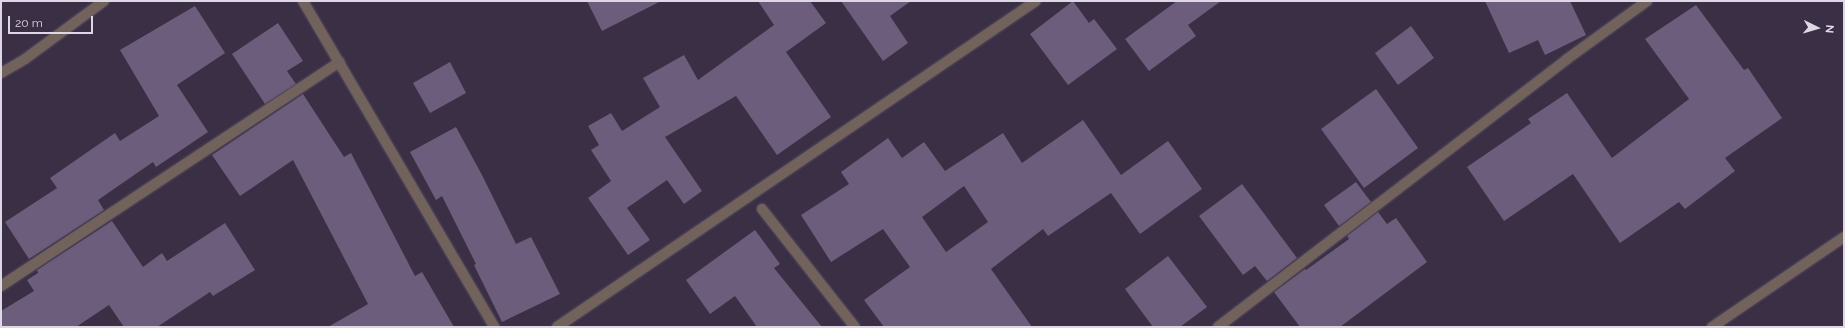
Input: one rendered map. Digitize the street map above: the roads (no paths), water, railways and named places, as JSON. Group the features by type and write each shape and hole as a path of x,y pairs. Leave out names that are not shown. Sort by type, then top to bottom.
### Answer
{"street":[{"path":"1,73 25,59 104,1"},
{"path":"303,1 494,327"},
{"path":"557,327 1036,1"},
{"path":"1218,327 1561,63 1647,1"},
{"path":"1,286 340,62"},
{"path":"762,209 855,327"},
{"path":"1712,327 1844,237"}]}
